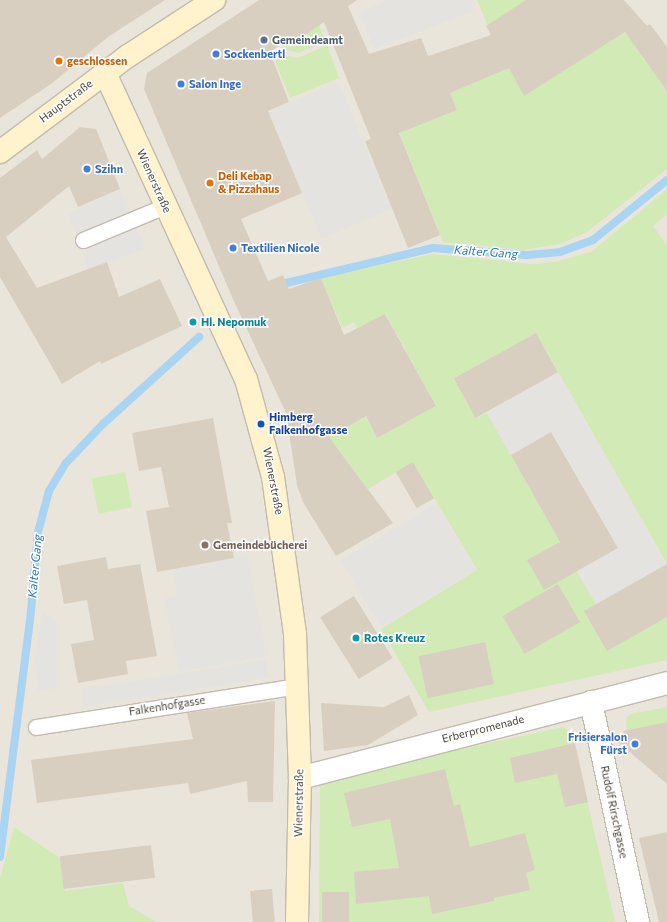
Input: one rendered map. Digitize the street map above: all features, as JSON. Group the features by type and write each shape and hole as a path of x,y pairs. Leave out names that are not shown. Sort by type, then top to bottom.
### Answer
{"street":[{"name":"Hauptstraße","path":"0,152 105,73 214,0"},
{"name":"Wienerstraße","path":"105,73 209,306 228,343 254,402 273,477 290,583 297,686 300,778 297,922"},
{"name":"Erberpromenade","path":"300,778 667,683"},
{"name":"Rudolf Rirschgasse","path":"591,702 638,922"}],"lane":[{"path":"83,240 165,206"},
{"name":"Falkenhofgasse","path":"36,727 297,686"}],"shaded area":[{"path":"0,0 667,0 667,922 0,922"},
{"path":"388,0 471,0 474,11 374,49 359,13"},
{"path":"338,82 392,209 322,239 268,112"},
{"path":"120,189 146,249 88,269 68,214"},
{"path":"558,372 667,564 596,604 577,572 618,548 585,489 552,432 511,455 487,413"},
{"path":"437,503 477,570 381,628 341,561"},
{"path":"248,556 266,656 179,672 164,599 177,596 172,569"},
{"path":"42,611 57,620 57,688 38,691 35,657"},
{"path":"266,660 269,678 84,707 81,689"}],"green space":[{"path":"477,0 595,0 629,37 667,91 667,169 587,232 560,244 523,250 443,242 398,129 457,110 450,93 506,69"},
{"path":"318,22 325,41 298,53 281,48 307,38 309,30"},
{"path":"327,45 339,78 290,98 272,53 298,58"},
{"path":"667,189 667,214 653,226 667,245 667,564 536,333 455,380 478,418 487,413 596,604 585,611 667,617 667,660 429,712 381,629 477,570 413,462 368,489 304,403 334,357 377,438 436,406 386,314 357,328 354,322 342,328 321,278 432,254 533,264 555,262 591,252"},
{"path":"125,472 132,507 98,514 92,478"},
{"path":"667,707 667,722 627,731 626,718 631,714"},
{"path":"563,727 572,734 615,922 319,922 320,780"},
{"path":"14,827 60,858 65,891 123,883 129,906 157,922 0,922 0,879"}],"building":[{"path":"0,0 165,0 108,37 51,84 0,118"},
{"path":"259,0 357,0 348,6 369,54 421,38 428,56 491,35 486,26 526,0 624,0 647,26 650,24 667,47 667,91 625,32 524,96 509,68 450,93 457,110 399,133 440,235 408,248 365,141 371,139 324,22 297,41 288,39 270,52 289,102 268,111 302,193 241,219 268,281 283,275 289,289 321,278 344,335 385,314 436,406 377,438 366,416 329,437 393,523 336,556 303,502 297,485 286,413 232,297 144,89 147,73"},
{"path":"80,127 96,129 120,189 78,207 69,186 6,237 37,288 107,262 119,297 160,279 182,326 101,364 100,361 62,384 0,277 0,178 37,150 42,159"},
{"path":"536,333 558,372 476,418 454,379"},
{"path":"213,418 232,523 227,523 234,558 157,572 146,511 169,507 161,467 139,471 132,433"},
{"path":"551,432 618,548 544,590 527,560 560,542 511,455"},
{"path":"413,462 434,498 417,508 396,472"},
{"path":"106,557 108,569 140,564 157,656 126,661 128,674 78,683 71,644 94,640 87,600 64,604 57,566"},
{"path":"667,564 667,617 607,651 584,611"},
{"path":"558,584 580,622 525,654 503,616"},
{"name":"Rotes Kreuz","path":"354,596 393,658 359,679 320,617"},
{"path":"485,642 494,684 427,698 418,656"},
{"path":"409,695 418,715 368,745 324,751 321,703 384,707"},
{"path":"275,701 273,802 248,802 247,781 190,794 188,783 37,803 31,760 193,739 187,713"},
{"path":"667,722 667,784 618,742 624,731"},
{"path":"575,743 588,802 565,807 557,774 515,783 510,758"},
{"path":"445,769 454,806 460,804 470,847 525,833 535,870 526,873 530,890 494,898 494,901 432,914 429,896 356,904 354,872 399,868 390,819 352,827 344,793"},
{"path":"667,832 667,922 659,922 639,838"},
{"path":"151,845 155,878 64,889 60,856"},
{"path":"272,889 275,922 253,922 250,891"},
{"path":"322,892 349,892 349,922 322,922"}],"waterway":[{"name":"Kalter Gang","path":"286,283 433,248 527,255 560,252 593,240 667,180"},
{"name":"Kalter Gang","path":"0,857 30,621 38,532 49,491 66,463 103,424 199,337"}],"place":[{"name":"Gemeindeamt","path":"264,40"},
{"name":"Sockenbertl","path":"216,54"},
{"name":"geschlossen","path":"59,61"},
{"name":"Salon Inge","path":"181,84"},
{"name":"Szihn","path":"87,169"},
{"name":"Deli Kebap & Pizzahaus","path":"210,183"},
{"name":"Textilien Nicole","path":"233,248"},
{"name":"Hl. Nepomuk","path":"193,322"},
{"name":"Himberg Falkenhofgasse","path":"261,424"},
{"name":"Gemeindebücherei","path":"205,545"},
{"name":"Rotes Kreuz","path":"356,638"},
{"name":"Frisiersalon Fürst","path":"635,744"}]}
